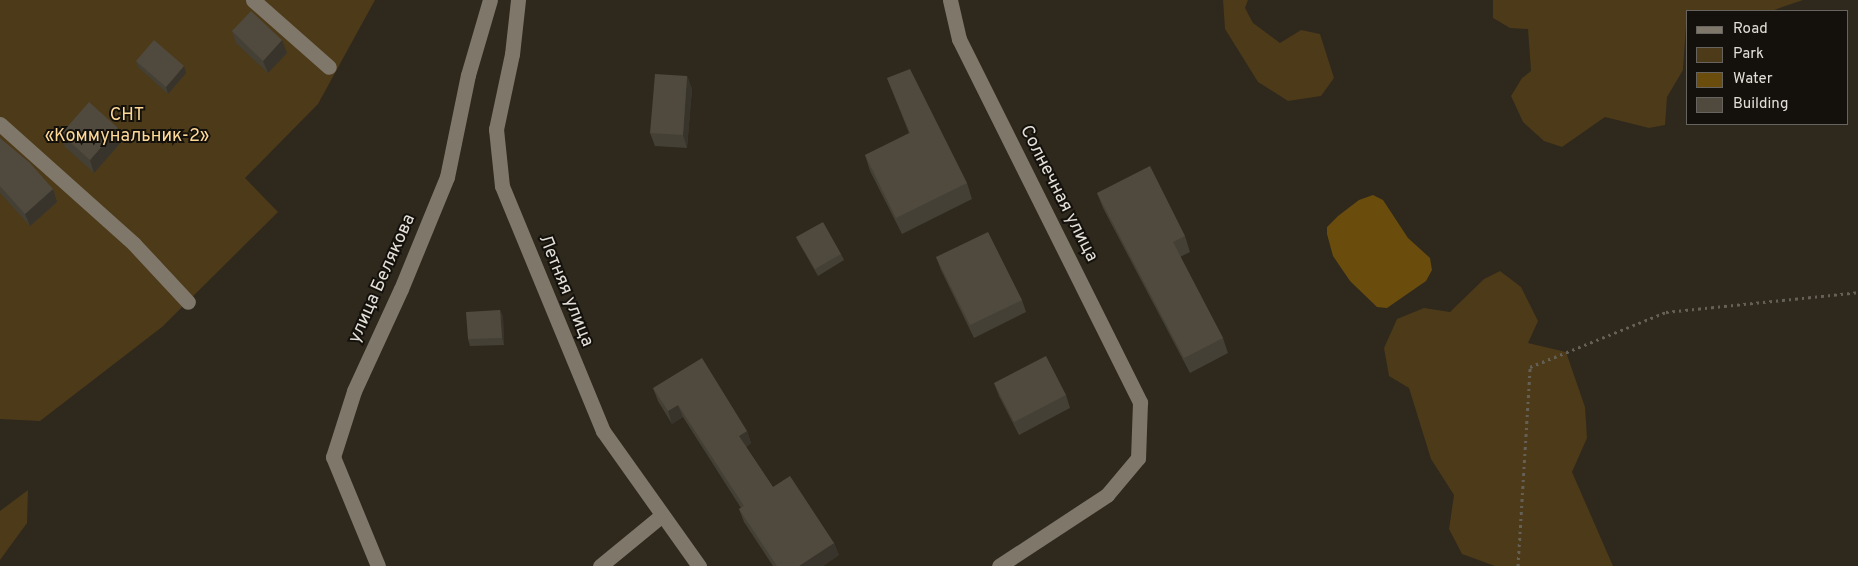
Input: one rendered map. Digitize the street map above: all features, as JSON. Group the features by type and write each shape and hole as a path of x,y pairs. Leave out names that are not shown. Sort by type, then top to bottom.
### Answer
{"street":[{"path":"253,0 329,67"},
{"name":"улица Белякова","path":"378,566 333,457 354,391 401,289 447,177 468,75 490,0"},
{"name":"Летняя улица","path":"518,0 512,54 496,129 502,186 603,431 699,566"},
{"name":"Солнечная улица","path":"950,0 959,39 1140,402 1138,458 1107,496 999,566"},
{"path":"0,124 134,244 188,302"},
{"path":"600,566 662,515"}],"path":[{"path":"1518,566 1530,367 1666,312 1858,292"}],"green space":[{"name":"СНТ «Коммунальник-2»","path":"0,0 375,0 318,104 245,178 278,212 162,327 40,421 0,419"},
{"path":"1223,0 1248,0 1245,8 1253,23 1280,43 1301,30 1320,34 1334,78 1321,96 1288,101 1258,82 1225,29"},
{"path":"1493,0 1803,0 1774,10 1686,10 1683,70 1667,97 1665,125 1649,128 1605,117 1562,147 1544,141 1523,122 1511,96 1522,78 1531,71 1528,29 1510,28 1493,18"},
{"path":"1500,271 1521,287 1538,321 1528,343 1566,352 1585,407 1587,438 1572,472 1613,566 1495,566 1462,554 1449,529 1454,495 1431,459 1409,388 1389,376 1384,348 1397,319 1424,308 1450,312 1484,279"},
{"path":"28,490 27,523 0,560 0,511"}],"water":[{"path":"1373,195 1383,200 1408,238 1430,258 1432,270 1426,281 1387,308 1377,307 1350,281 1333,256 1327,234 1327,227 1338,216 1359,200"}],"building":[{"path":"251,11 282,40 263,61 232,31"},
{"path":"154,40 184,66 166,87 136,61"},
{"path":"910,69 967,183 896,218 865,155 910,133 887,78"},
{"path":"655,74 687,76 683,135 650,133"},
{"path":"89,102 118,128 90,160 61,134"},
{"path":"0,138 30,163 53,189 25,214 0,186"},
{"path":"1150,166 1185,236 1173,242 1223,338 1184,358 1097,193"},
{"path":"823,222 841,254 815,269 796,237"},
{"path":"988,232 1022,300 970,325 936,257"},
{"path":"500,310 502,338 468,339 466,312"},
{"path":"1046,356 1066,395 1014,422 994,383"},
{"path":"702,358 747,431 739,436 773,487 790,476 834,543 799,566 777,566 739,509 744,506 678,405 668,411 653,388"}]}
